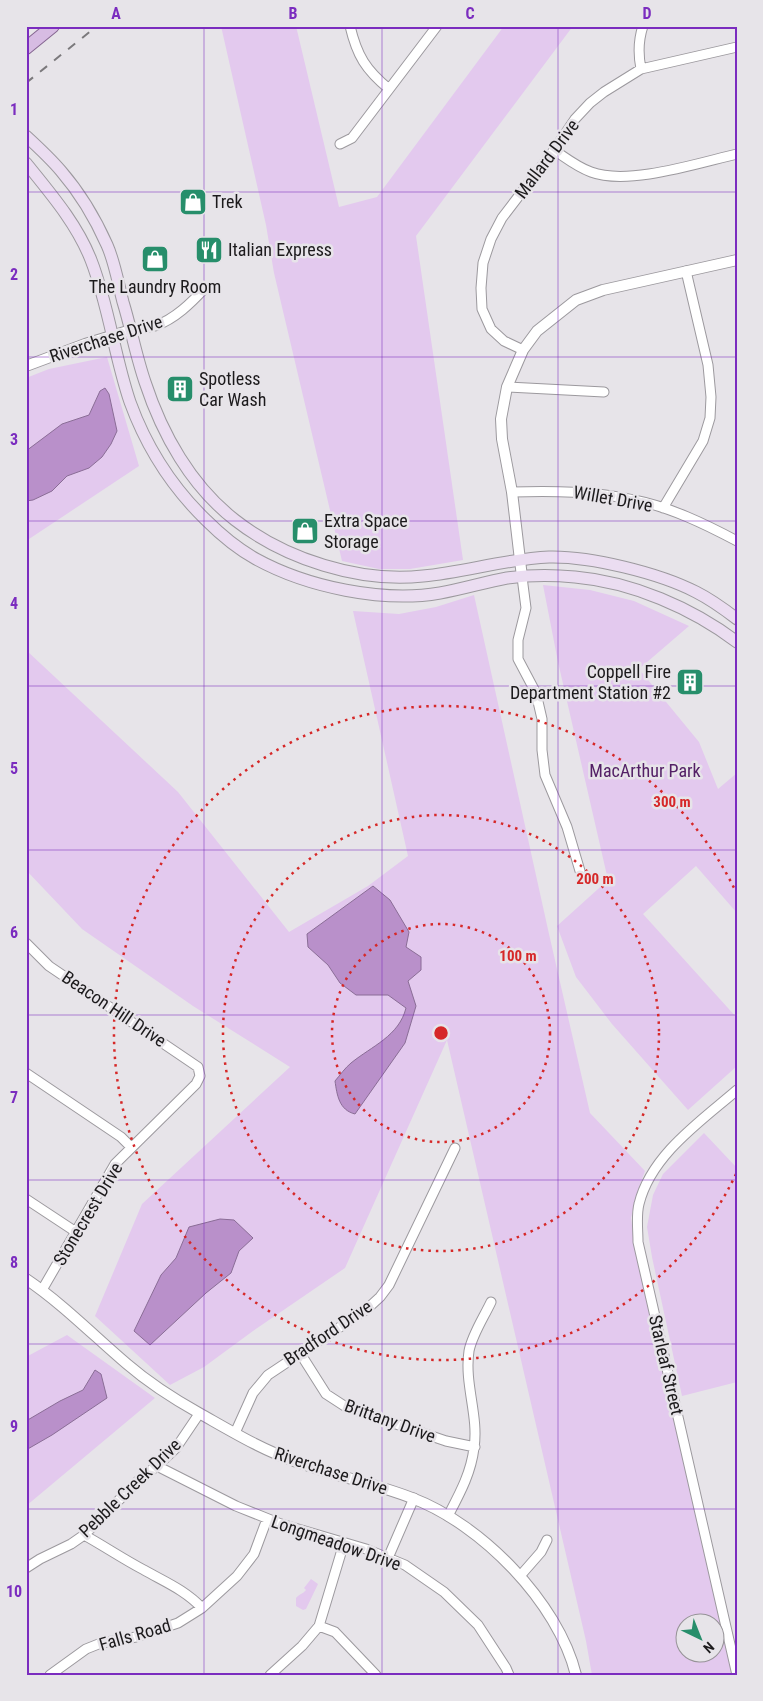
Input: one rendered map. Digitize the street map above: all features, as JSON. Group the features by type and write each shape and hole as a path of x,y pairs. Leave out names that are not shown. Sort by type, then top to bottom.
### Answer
{"main road":[{"path":"26,48 53,26"},
{"path":"26,136 60,170 82,197 97,224 112,256 144,380 157,416 175,450 196,481 224,511 259,538 278,549 326,566 377,576 398,577 447,573 520,559 551,557 583,559 624,567 664,579 695,592 737,619"},
{"path":"26,163 63,210 81,238 91,260 129,399 141,431 182,494 221,534 255,558 326,586 384,595 411,596 440,593 492,581 522,577 576,577 628,588 674,604 737,642"},
{"path":"63,210 82,197"},
{"path":"182,494 196,481"}],"street":[{"path":"350,26 360,58 373,76 389,89"},
{"path":"340,144 352,138 437,26"},
{"path":"641,69 638,55 639,39 643,26"},
{"name":"Mallard Drive","path":"523,350 504,341 491,329 482,309 483,263 491,239 502,218 575,119 604,92 641,69 737,47"},
{"path":"554,150 592,172 629,177 737,154"},
{"path":"580,871 567,827 545,775 542,750 542,719 536,693 518,659 518,640 526,608 512,492 502,439 502,419 507,387 523,350 537,331 576,300 603,290 737,260"},
{"path":"663,508 703,441 710,418 711,397 708,365 686,271"},
{"name":"Riverchase Drive","path":"26,366 85,344 165,322 186,307 205,288"},
{"path":"507,387 604,392"},
{"name":"Willet Drive","path":"512,492 555,491 635,500 663,508 710,527 737,541"},
{"name":"Beacon Hill Drive","path":"26,943 49,966 198,1067 200,1076"},
{"path":"26,1073 121,1137 131,1147"},
{"name":"Stonecrest Drive","path":"42,1290 115,1164 196,1084 200,1076"},
{"name":"Starleaf Street","path":"736,1675 638,1242 638,1206 646,1180 663,1157 737,1090"},
{"name":"Bradford Drive","path":"235,1433 246,1406 259,1383 300,1353 367,1309 389,1286 455,1148"},
{"path":"26,1199 76,1232"},
{"name":"Riverchase Drive","path":"26,1280 42,1290 70,1313 129,1365 171,1397 199,1414 267,1451 298,1463 414,1498 448,1516 488,1544 520,1576 546,1609 565,1642 576,1675"},
{"path":"448,1516 469,1474 475,1447 473,1408 469,1386 470,1350 491,1302"},
{"name":"Brittany Drive","path":"300,1353 326,1394 346,1407 446,1441 475,1447"},
{"name":"Pebble Creek Drive","path":"26,1568 71,1544 84,1534 142,1477 176,1448 199,1414"},
{"name":"Longmeadow Drive","path":"157,1466 236,1506 268,1519 366,1549 405,1566 444,1592 478,1625 509,1675"},
{"path":"388,1558 414,1498"},
{"name":"Falls Road","path":"50,1675 62,1664 101,1642 136,1637 178,1623 202,1608 237,1576 254,1554 268,1519"},
{"path":"84,1534 143,1570 180,1589 191,1596 202,1608"},
{"path":"520,1576 542,1552 547,1540"},
{"path":"270,1675 302,1646 319,1626 344,1543"},
{"path":"319,1626 335,1632 376,1675"}],"green space":[{"path":"221,26 296,26 339,207 377,197 504,26 573,26 416,236 463,560 410,569 379,569 342,561 274,273 266,225"},
{"path":"107,357 139,466 26,541 26,378 49,369"},
{"name":"MacArthur Park","path":"543,585 590,590 634,601 689,626 639,669 699,742 718,789 737,773 737,913 696,866 643,914 737,1018 737,1066 688,1110 612,1024 576,977 557,926 608,880 558,662"},
{"path":"474,595 590,1113 645,1171 631,1218 635,1248 719,1614 676,1614 676,1664 726,1664 726,1644 733,1675 592,1675 586,1641 447,1040 345,1268 204,1367 170,1385 95,1316 142,1204 290,1067 193,1006 82,929 26,870 26,650 178,792 289,932 368,886 408,856 353,611 399,614 436,607"},
{"path":"704,1133 737,1168 737,1382 682,1396 647,1227 653,1195 663,1174"},
{"path":"67,1335 155,1398 26,1506 26,1357"},
{"path":"311,1579 318,1584 306,1609 303,1610 296,1606 296,1598 306,1590 304,1588"}],"shaded area":[{"path":"105,388 109,394 117,431 102,457 89,468 67,476 52,491 33,500 26,501 26,451 62,424 89,415 100,391"},
{"path":"373,886 390,900 409,932 406,947 421,957 421,970 408,981 416,1006 405,1043 355,1114 345,1109 342,1105 338,1097 335,1081 351,1063 391,1033 402,1018 406,1008 388,995 356,995 340,983 328,965 308,947 307,934"},
{"path":"220,1219 234,1220 253,1238 239,1251 231,1273 206,1293 150,1345 134,1331 161,1275 176,1258 189,1227"},
{"path":"95,1370 101,1374 107,1398 26,1450 26,1421 83,1390"}],"railway":[{"path":"26,83 97,26"}],"place":[{"name":"Trek","path":"193,202"},
{"name":"Italian Express","path":"209,250"},
{"name":"The Laundry Room","path":"155,259"},
{"name":"Spotless Car Wash","path":"180,389"},
{"name":"Extra Space Storage","path":"305,531"},
{"name":"Coppell Fire Department Station #2","path":"690,682"}]}
